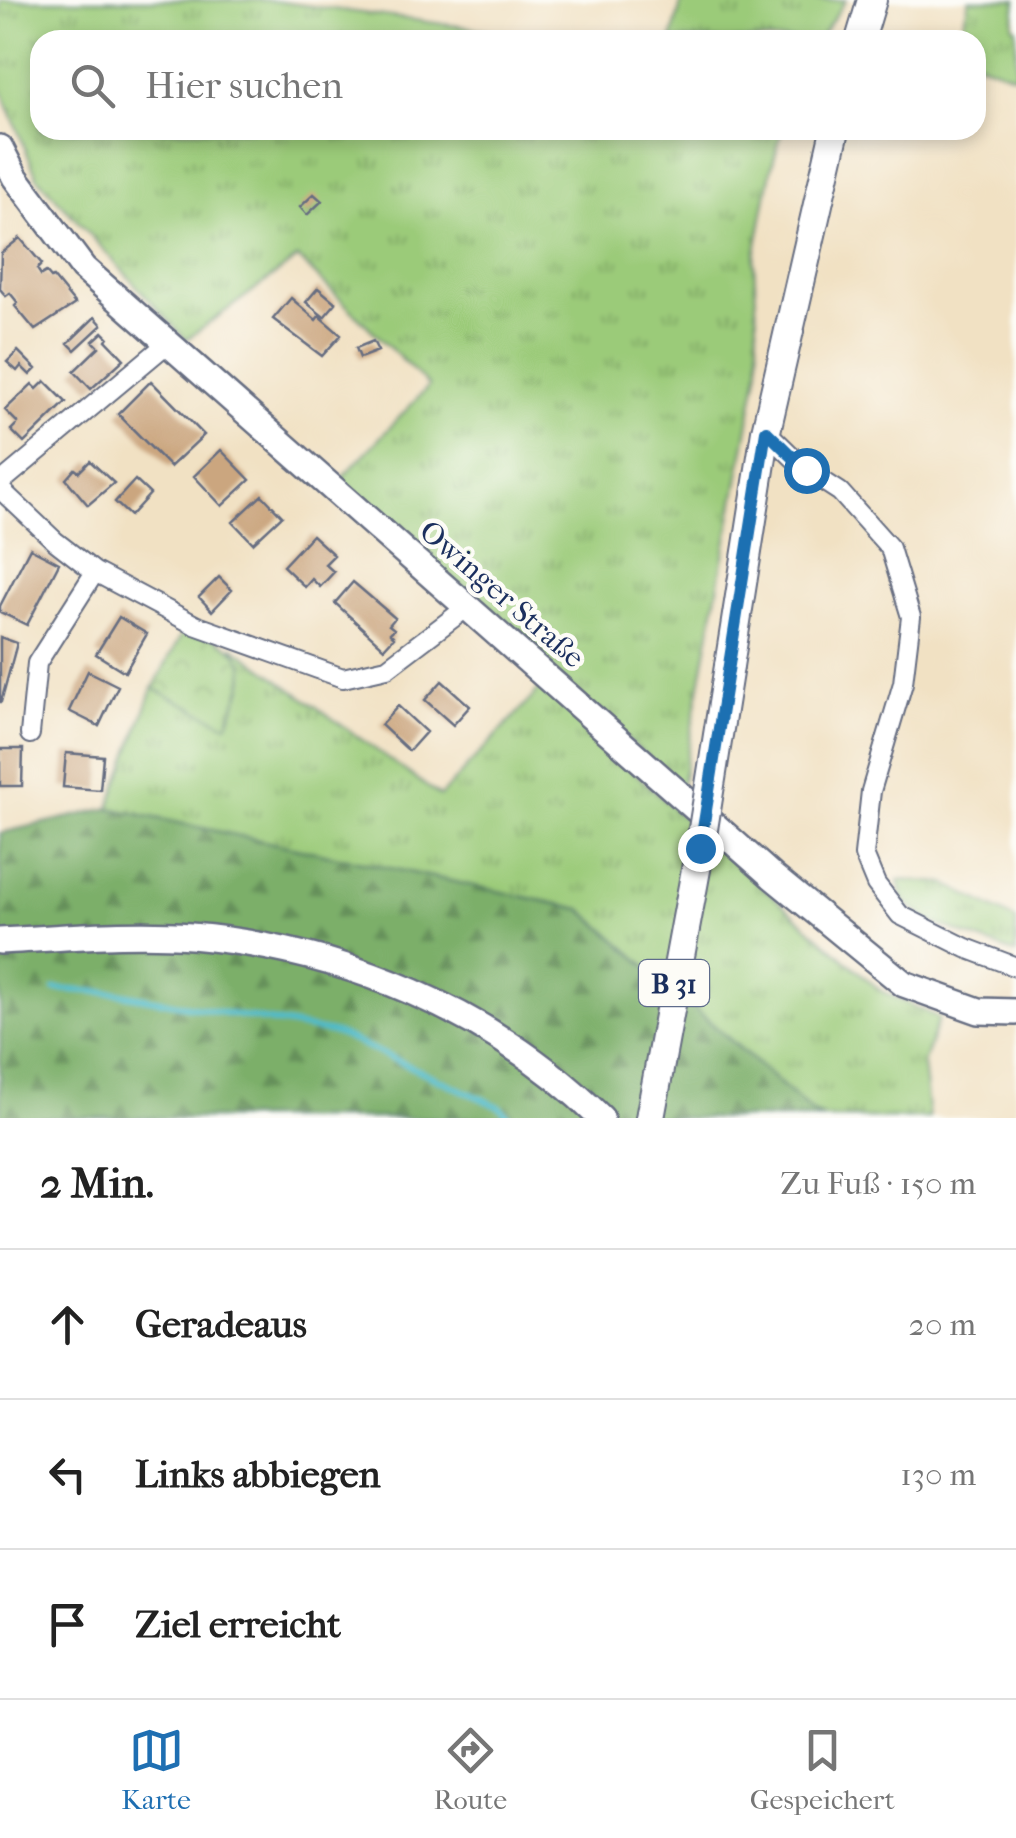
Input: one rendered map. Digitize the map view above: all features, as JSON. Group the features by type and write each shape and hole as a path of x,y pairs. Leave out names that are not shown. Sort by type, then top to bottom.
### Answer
{"main road":[{"path":"863,30 872,0"},
{"name":"B 31","path":"650,1118 700,848 766,431 833,140"}],"street":[{"name":"Owinger Straße","path":"0,148 15,176 84,268 772,876 904,984 979,1011 1016,1012"},
{"path":"169,342 0,486 55,540 96,572 195,625 344,678 387,668 466,608"},
{"path":"766,431 806,470 840,492 890,548 911,618 903,683 871,791 864,855 876,884 900,914 966,948 1016,967"},
{"path":"30,734 37,663 96,572"},
{"path":"0,941 186,936 271,947 348,966 418,993 491,1032 548,1070 601,1118"}],"green space":[{"path":"0,0 267,0 487,30 30,30 30,140 779,140 754,261 759,368 681,787 338,482 429,386 298,258 186,340 37,177 0,87"},
{"path":"682,0 846,0 826,30 674,30"},
{"path":"969,0 1016,0 1016,76 986,66 986,30 962,30"},
{"path":"184,630 196,636 198,630 239,658 243,678 227,725 153,688"},
{"path":"232,646 440,796 542,687 881,991 939,1018 923,1064 929,1118 825,1118 814,1113 581,909 109,808 153,688 226,724 240,694 243,676"},
{"path":"109,808 581,909 813,1113 825,1118 0,1118 0,833"},
{"path":"899,880 944,883 1016,920 1016,954 929,921 903,900"}],"building":[{"path":"314,194 322,201 307,215 300,207"},
{"path":"20,238 42,264 37,269 41,275 46,272 53,277 75,304 35,330 15,306 18,303 10,293 6,296 0,289 1,253"},
{"path":"318,288 336,303 324,317 306,302"},
{"path":"291,298 341,335 322,356 273,319"},
{"path":"95,317 102,325 75,350 68,343"},
{"path":"103,332 124,359 91,389 74,371 99,347 93,341"},
{"path":"373,341 378,351 360,358 356,348"},
{"path":"18,351 36,369 30,375 21,366 17,371 7,362"},
{"path":"45,381 66,402 24,443 11,430 18,423 5,410 32,384 37,389"},
{"path":"151,381 204,435 170,467 118,414"},
{"path":"221,450 250,480 222,506 194,476"},
{"path":"90,461 114,483 88,505 66,479"},
{"path":"135,480 150,494 130,516 115,502"},
{"path":"262,495 282,516 253,543 233,522"},
{"path":"312,535 334,555 325,564 334,572 320,587 312,579 305,587 283,566"},
{"path":"30,548 59,563 27,625 0,612 0,606"},
{"path":"219,577 232,590 212,611 199,597"},
{"path":"353,582 395,618 389,625 394,629 390,633 394,637 384,648 335,603"},
{"path":"119,617 147,634 125,672 96,654"},
{"path":"0,637 17,643 1,702 0,702"},
{"path":"88,671 118,686 99,726 69,711"},
{"path":"442,681 470,706 453,725 425,700"},
{"path":"398,706 426,732 409,751 381,725"},
{"path":"0,749 23,749 22,786 0,786"},
{"path":"66,753 103,756 100,790 63,787"}],"waterway":[{"path":"55,989 117,993 338,1034 500,1107 510,1118"}],"route":[{"path":"700,848 766,431 806,470"}]}
